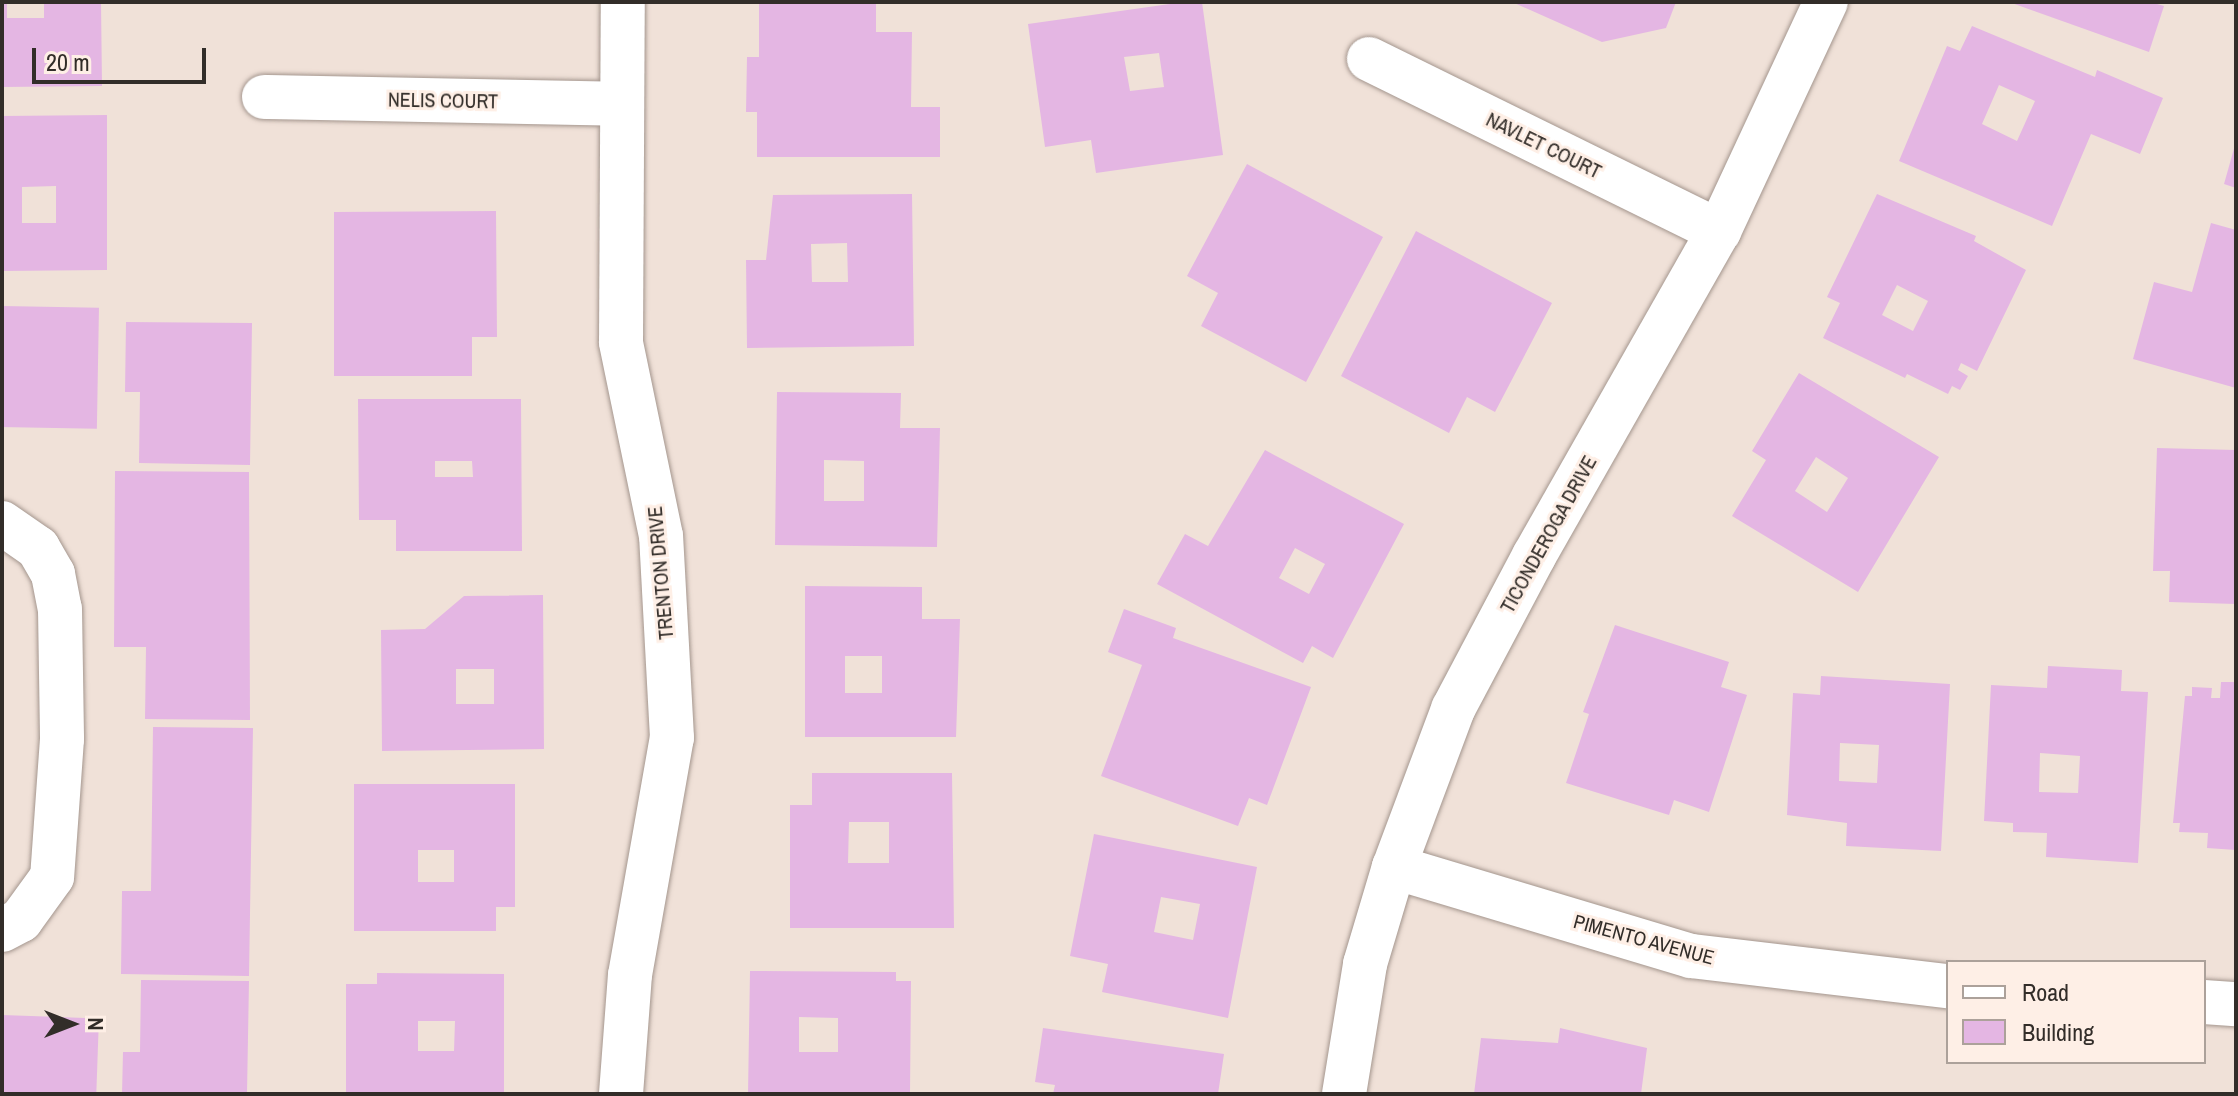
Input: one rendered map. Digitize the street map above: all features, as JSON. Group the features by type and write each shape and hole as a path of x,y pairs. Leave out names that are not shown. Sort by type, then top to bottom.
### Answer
{"street":[{"name":"TRENTON DRIVE","path":"621,1094 630,975 672,738 661,536 621,342 623,2"},
{"name":"TICONDEROGA DRIVE","path":"1344,1094 1365,964 1394,867 1453,709 1534,556 1719,231 1826,2"},
{"name":"NAVLET COURT","path":"1369,59 1719,231"},
{"name":"NELIS COURT","path":"264,97 622,104"},
{"path":"2,523 38,548 53,574 60,609 62,739 52,877 21,920 2,930"},
{"name":"PIMENTO AVENUE","path":"1394,867 1691,956 1946,986"},
{"path":"2206,1002 2236,1004"}],"building":[{"path":"2,2 7,2 7,18 44,18 44,2 101,2 102,86 2,87"},
{"path":"759,2 876,2 876,32 912,32 911,107 940,107 940,157 757,157 757,112 746,112 747,57 759,57"},
{"path":"1202,2 1223,155 1096,173 1091,140 1045,147 1028,24","holes":["1159,53 1164,87 1130,91 1124,57"]},
{"path":"1512,2 1676,2 1666,28 1602,42"},
{"path":"2009,2 2150,2 2164,6 2149,52"},
{"path":"1972,26 2095,77 2097,70 2163,98 2140,154 2091,134 2052,226 1899,161 1947,46 1960,51","holes":["1999,85 2035,101 2017,141 1982,124"]},
{"path":"107,115 107,270 2,271 2,116","holes":["56,186 56,223 22,223 22,187"]},
{"path":"2236,145 2236,188 2224,184"},
{"path":"1247,164 1383,237 1306,382 1201,326 1218,293 1187,276"},
{"path":"912,194 914,346 747,348 746,260 766,260 773,195","holes":["847,243 848,282 812,282 811,244"]},
{"path":"1877,194 1976,236 1974,241 2026,270 1977,371 1961,363 1958,370 1968,376 1960,390 1952,386 1948,394 1907,374 1905,378 1823,338 1840,303 1827,297","holes":["1897,285 1928,301 1913,331 1882,315"]},
{"path":"496,211 497,337 472,337 472,376 334,376 334,212"},
{"path":"2211,223 2236,230 2236,388 2133,359 2154,282 2192,292"},
{"path":"1416,231 1552,303 1495,412 1467,397 1449,433 1341,376"},
{"path":"2,306 99,308 97,429 2,427"},
{"path":"126,322 252,323 250,465 139,463 140,392 125,392"},
{"path":"1799,373 1939,457 1858,592 1732,516 1766,460 1752,451","holes":["1816,457 1848,478 1827,512 1795,491"]},
{"path":"777,392 901,393 900,428 940,428 937,547 775,545","holes":["824,460 864,461 864,501 824,501"]},
{"path":"358,399 521,399 522,551 396,551 396,520 359,520","holes":["435,461 472,461 473,477 435,477"]},
{"path":"2157,448 2236,450 2236,604 2169,602 2170,571 2153,571"},
{"path":"1265,450 1404,524 1333,658 1312,646 1303,663 1157,584 1185,534 1208,546","holes":["1295,548 1325,564 1309,594 1279,578"]},
{"path":"115,471 249,472 250,720 145,719 146,647 114,647"},
{"path":"805,586 922,587 922,619 960,619 956,737 805,737","holes":["845,656 882,656 882,693 845,693"]},
{"path":"543,595 544,749 382,751 381,630 425,629 464,596","holes":["456,669 494,669 494,704 456,704"]},
{"path":"1124,609 1176,628 1173,638 1311,687 1267,805 1249,798 1238,826 1101,776 1142,665 1108,652"},
{"path":"1615,625 1729,662 1721,687 1747,695 1709,812 1674,800 1669,815 1566,783 1589,714 1583,712"},
{"path":"2048,666 2122,670 2121,691 2148,692 2138,863 2046,857 2047,833 2013,832 2013,823 1984,821 1991,685 2047,688","holes":["2040,753 2080,756 2078,793 2039,792"]},
{"path":"1821,676 1950,684 1941,851 1846,846 1847,823 1787,815 1793,693 1820,695","holes":["1840,743 1879,745 1877,783 1839,781"]},
{"path":"2221,682 2236,682 2236,850 2207,848 2208,833 2179,832 2180,823 2173,823 2185,696 2192,696 2192,687 2212,688 2211,698 2220,698"},
{"path":"153,727 253,728 249,976 121,974 122,891 151,891"},
{"path":"812,773 952,773 954,928 790,928 790,805 812,805","holes":["849,822 889,822 889,863 848,863"]},
{"path":"354,784 515,784 515,907 496,907 496,931 354,931","holes":["418,850 454,850 454,882 418,882"]},
{"path":"1094,834 1257,867 1228,1018 1102,992 1108,964 1070,956","holes":["1161,897 1200,904 1193,940 1154,932"]},
{"path":"750,971 896,972 896,981 911,981 910,1094 748,1094","holes":["799,1017 838,1018 838,1052 799,1052"]},
{"path":"377,973 504,974 504,1094 346,1094 346,984 377,984","holes":["418,1021 455,1021 454,1051 418,1051"]},
{"path":"141,980 249,981 247,1094 122,1094 123,1052 140,1052"},
{"path":"2,1015 99,1018 96,1094 2,1094"},
{"path":"1043,1028 1224,1054 1218,1094 1053,1094 1055,1085 1035,1082"},
{"path":"1560,1028 1647,1048 1641,1094 1474,1094 1481,1038 1558,1043"}]}
